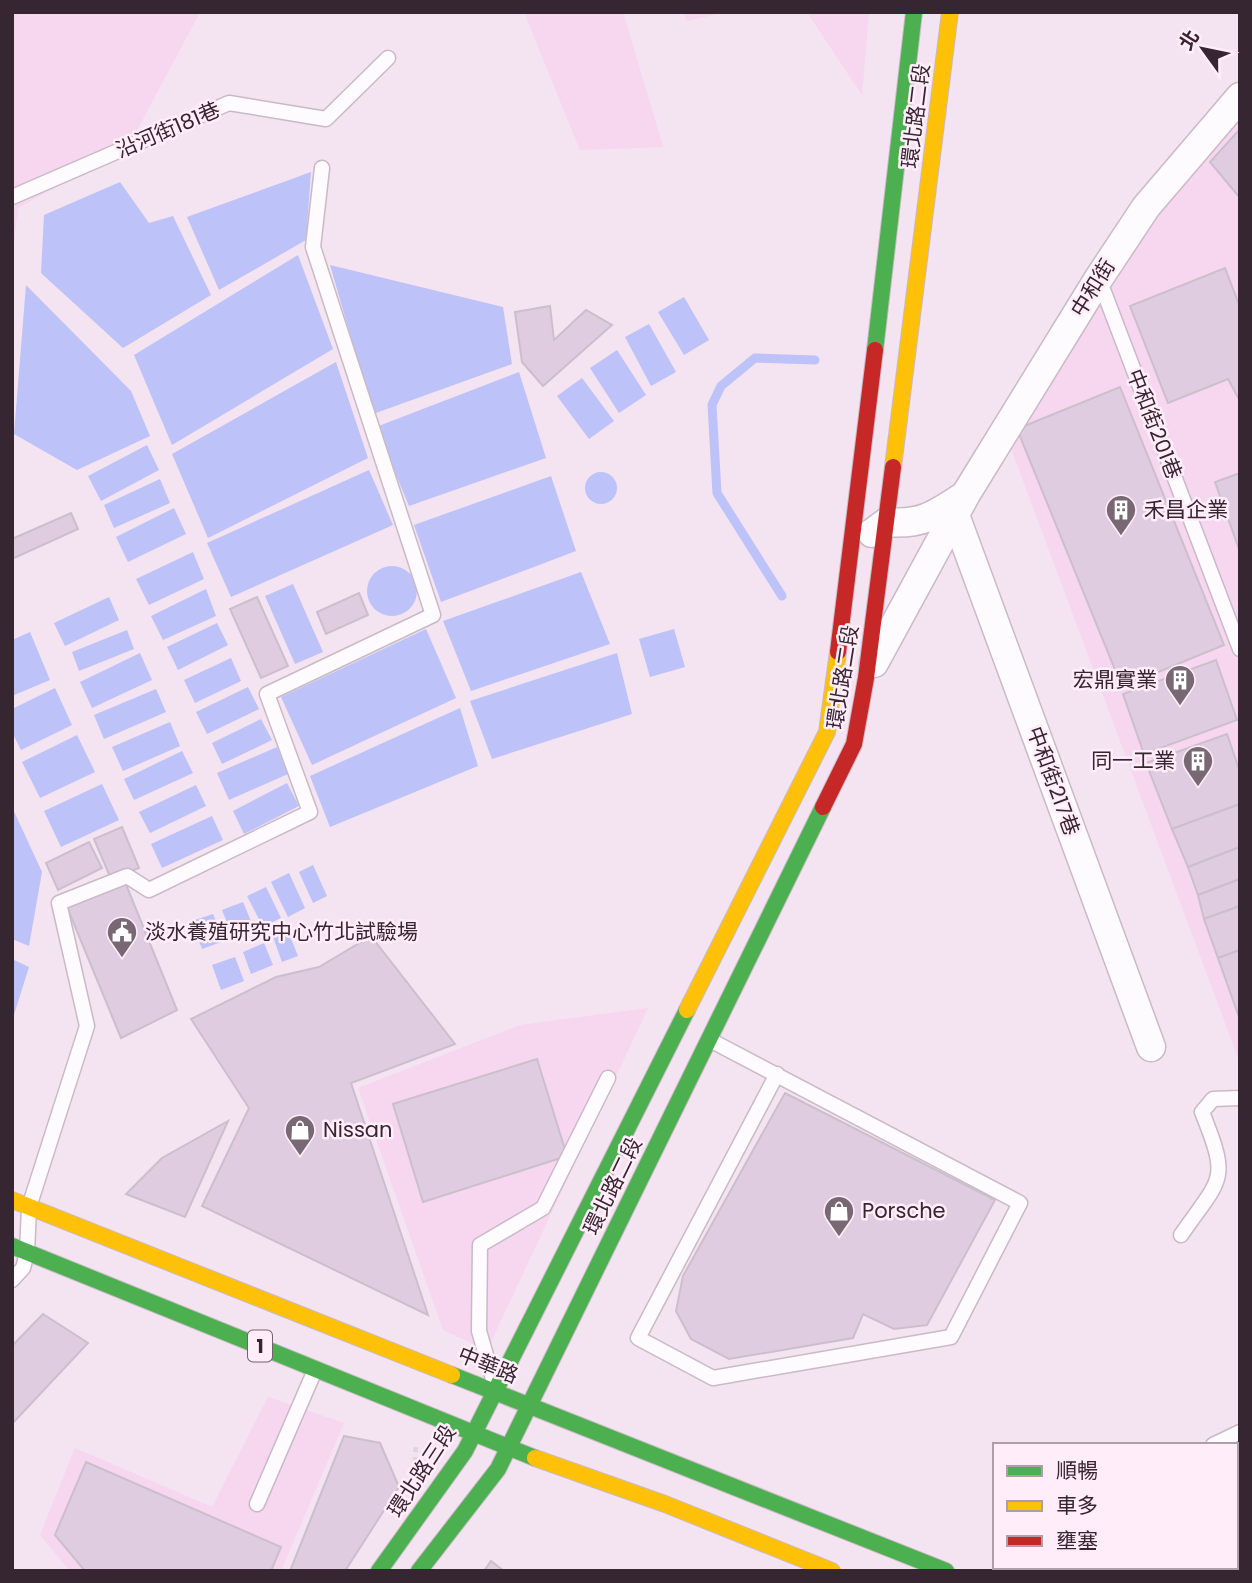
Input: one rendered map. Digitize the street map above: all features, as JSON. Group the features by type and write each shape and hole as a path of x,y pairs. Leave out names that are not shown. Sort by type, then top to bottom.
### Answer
{"street":[{"name":"環北路二段","path":"496,1391 827,732 852,548 914,12"},
{"name":"環北路二段","path":"529,1404 854,744 866,678 887,522 950,12"},
{"name":"中和街","path":"866,678 961,504 1099,278 1146,207 1240,97"},
{"name":"中和街","path":"887,522 902,523 931,518 961,504"},
{"name":"中和街217巷","path":"961,504 1151,1047"},
{"path":"887,522 852,548 880,572 922,575"},
{"name":"中華路","path":"12,1200 946,1571"},
{"name":"1","path":"20,1250 472,1433 666,1504 784,1562 832,1571"},
{"name":"環北路三段","path":"379,1571 464,1454 472,1433 496,1391"},
{"path":"419,1571 498,1469 529,1404"}],"lane":[{"name":"沿河街181巷","path":"12,197 229,103 326,120 388,58"},
{"path":"12,1280 23,1268 20,1250 29,1207 87,1026 59,904 127,876 149,890 310,811 267,694 433,615 313,247 323,168"},
{"name":"中和街201巷","path":"1099,278 1240,649"},
{"path":"708,1039 777,1074 1020,1203 951,1337 713,1378 638,1338 777,1074"},
{"path":"496,1391 479,1331 480,1245 544,1208 608,1078"},
{"path":"1181,1235 1219,1181 1221,1168 1216,1147 1202,1112 1213,1100 1240,1098"},
{"path":"257,1504 316,1368"},
{"path":"1217,1443 1240,1432"}],"shaded area":[{"path":"12,12 200,12 128,147 18,208 12,257"},
{"path":"524,12 623,12 663,147 580,150"},
{"path":"683,12 725,12 687,21"},
{"path":"807,12 869,12 862,95"},
{"path":"1240,117 1240,1063 1009,443 1161,205"},
{"path":"648,1008 487,1350 443,1330 358,1088 520,1025"},
{"path":"268,1397 344,1423 281,1571 70,1571 40,1535 75,1448 212,1507"}],"water":[{"path":"311,172 306,240 219,290 187,217"},
{"path":"120,182 149,223 173,216 211,295 123,348 41,273 44,215"},
{"path":"298,255 333,349 172,445 134,355"},
{"path":"330,265 503,307 512,364 373,414"},
{"path":"26,285 131,391 150,436 77,470 14,434"},
{"path":"684,297 709,340 684,355 658,312"},
{"path":"649,324 676,372 651,386 625,337"},
{"path":"617,350 646,395 619,413 590,368"},
{"path":"336,362 368,458 208,538 172,454"},
{"path":"519,372 546,458 409,506 376,427"},
{"path":"582,378 614,421 589,439 557,396"},
{"path":"147,445 159,470 101,501 88,476"},
{"path":"369,470 393,525 231,597 207,543"},
{"path":"601,472 612,477 617,488 612,499 601,504 590,499 585,488 590,477"},
{"path":"551,476 576,551 441,602 414,525"},
{"path":"160,479 170,503 114,528 104,505"},
{"path":"174,508 186,534 128,562 116,537"},
{"path":"193,552 204,579 149,605 136,579"},
{"path":"392,566 410,573 417,591 410,609 392,616 374,609 367,591 374,573"},
{"path":"581,572 610,644 471,691 443,621"},
{"path":"293,584 323,652 295,664 265,596"},
{"path":"206,589 216,616 163,640 151,616"},
{"path":"109,597 119,620 65,646 54,623"},
{"path":"217,623 228,645 178,670 167,647"},
{"path":"426,629 456,698 312,765 281,697"},
{"path":"674,629 685,667 650,677 639,639"},
{"path":"127,630 134,649 79,671 72,652"},
{"path":"30,632 50,680 12,696 12,640"},
{"path":"140,653 152,680 92,708 80,682"},
{"path":"617,653 632,714 492,759 470,701"},
{"path":"231,658 241,681 195,703 184,680"},
{"path":"248,687 259,709 207,734 196,712"},
{"path":"55,688 72,725 21,750 12,732 12,709"},
{"path":"156,689 166,712 104,739 94,715"},
{"path":"460,708 478,766 330,827 310,776"},
{"path":"261,719 272,740 222,764 212,743"},
{"path":"170,722 180,746 123,771 112,747"},
{"path":"77,735 95,772 40,798 22,762"},
{"path":"277,747 288,774 229,800 217,773"},
{"path":"182,751 193,773 134,800 124,779"},
{"path":"287,783 299,806 244,834 233,811"},
{"path":"102,784 119,820 61,847 44,811"},
{"path":"196,785 206,806 150,833 139,812"},
{"path":"12,807 42,872 29,946 12,939"},
{"path":"212,816 223,840 162,868 151,844"},
{"path":"313,865 327,896 313,903 299,872"},
{"path":"289,873 305,908 288,917 271,882"},
{"path":"266,887 281,918 263,927 247,896"},
{"path":"243,902 255,931 234,939 222,910"},
{"path":"213,914 224,941 202,949 192,921"},
{"path":"288,931 298,956 282,962 273,937"},
{"path":"264,943 273,965 251,974 243,952"},
{"path":"235,957 244,981 221,990 212,965"},
{"path":"12,959 29,967 12,1021"}],"building":[{"path":"1240,129 1240,198 1210,162"},
{"path":"1225,268 1240,307 1240,401 1228,379 1168,403 1130,306"},
{"path":"550,306 554,340 586,310 612,325 543,386 522,362 515,312"},
{"name":"禾昌企業","path":"1120,387 1224,645 1122,687 1017,429"},
{"path":"1240,473 1240,552 1215,482"},
{"path":"71,513 78,529 12,559 12,539"},
{"path":"359,593 368,615 326,634 317,612"},
{"path":"257,597 288,666 261,678 230,609"},
{"name":"宏鼎實業","path":"1216,660 1237,720 1144,754 1123,694"},
{"name":"同一工業","path":"1227,734 1240,772 1240,804 1172,829 1146,763"},
{"path":"1240,804 1240,847 1188,867 1172,829"},
{"path":"122,827 139,868 111,879 94,839"},
{"path":"89,842 102,868 58,890 46,863"},
{"path":"1240,847 1240,879 1198,895 1188,867"},
{"path":"1240,879 1240,906 1204,919 1198,895"},
{"name":"淡水養殖研究中心竹北試驗場","path":"125,882 177,1010 121,1038 67,907"},
{"path":"1240,906 1240,950 1218,958 1204,919"},
{"name":"Nissan","path":"371,936 455,1044 351,1083 428,1315 202,1206 249,1108 191,1019 276,977 319,967"},
{"path":"1240,950 1240,1016 1239,1017 1218,958"},
{"path":"537,1059 567,1156 423,1202 393,1104"},
{"name":"Porsche","path":"785,1093 995,1200 927,1325 894,1329 863,1314 853,1338 729,1359 691,1339 676,1311 683,1276"},
{"path":"228,1121 185,1217 126,1194 162,1158"},
{"path":"43,1314 88,1343 12,1424 12,1346"},
{"path":"344,1436 380,1443 399,1487 345,1571 290,1571"},
{"path":"86,1462 281,1547 271,1571 85,1571 55,1535"},
{"path":"491,1561 504,1571 484,1571"}],"waterway":[{"path":"782,596 717,493 712,405 721,386 755,358 815,360"}],"traffic: fast":[{"path":"875,350 914,12"},
{"path":"419,1571 498,1469 823,807"},
{"path":"379,1571 465,1451 687,1010"},
{"path":"12,1246 535,1458"},
{"path":"452,1375 946,1571"}],"traffic: slow":[{"path":"893,467 950,12"},
{"path":"687,1010 827,732 838,652"},
{"path":"12,1200 452,1375"},
{"path":"535,1458 665,1504 832,1571"}],"traffic: jam":[{"path":"838,652 875,350"},
{"path":"823,807 854,744 866,678 893,467"}],"place":[{"name":"禾昌企業","path":"1121,537"},
{"name":"宏鼎實業","path":"1180,707"},
{"name":"同一工業","path":"1198,788"},
{"name":"淡水養殖研究中心竹北試驗場","path":"122,959"},
{"name":"Nissan","path":"300,1157"},
{"name":"Porsche","path":"839,1238"}]}
